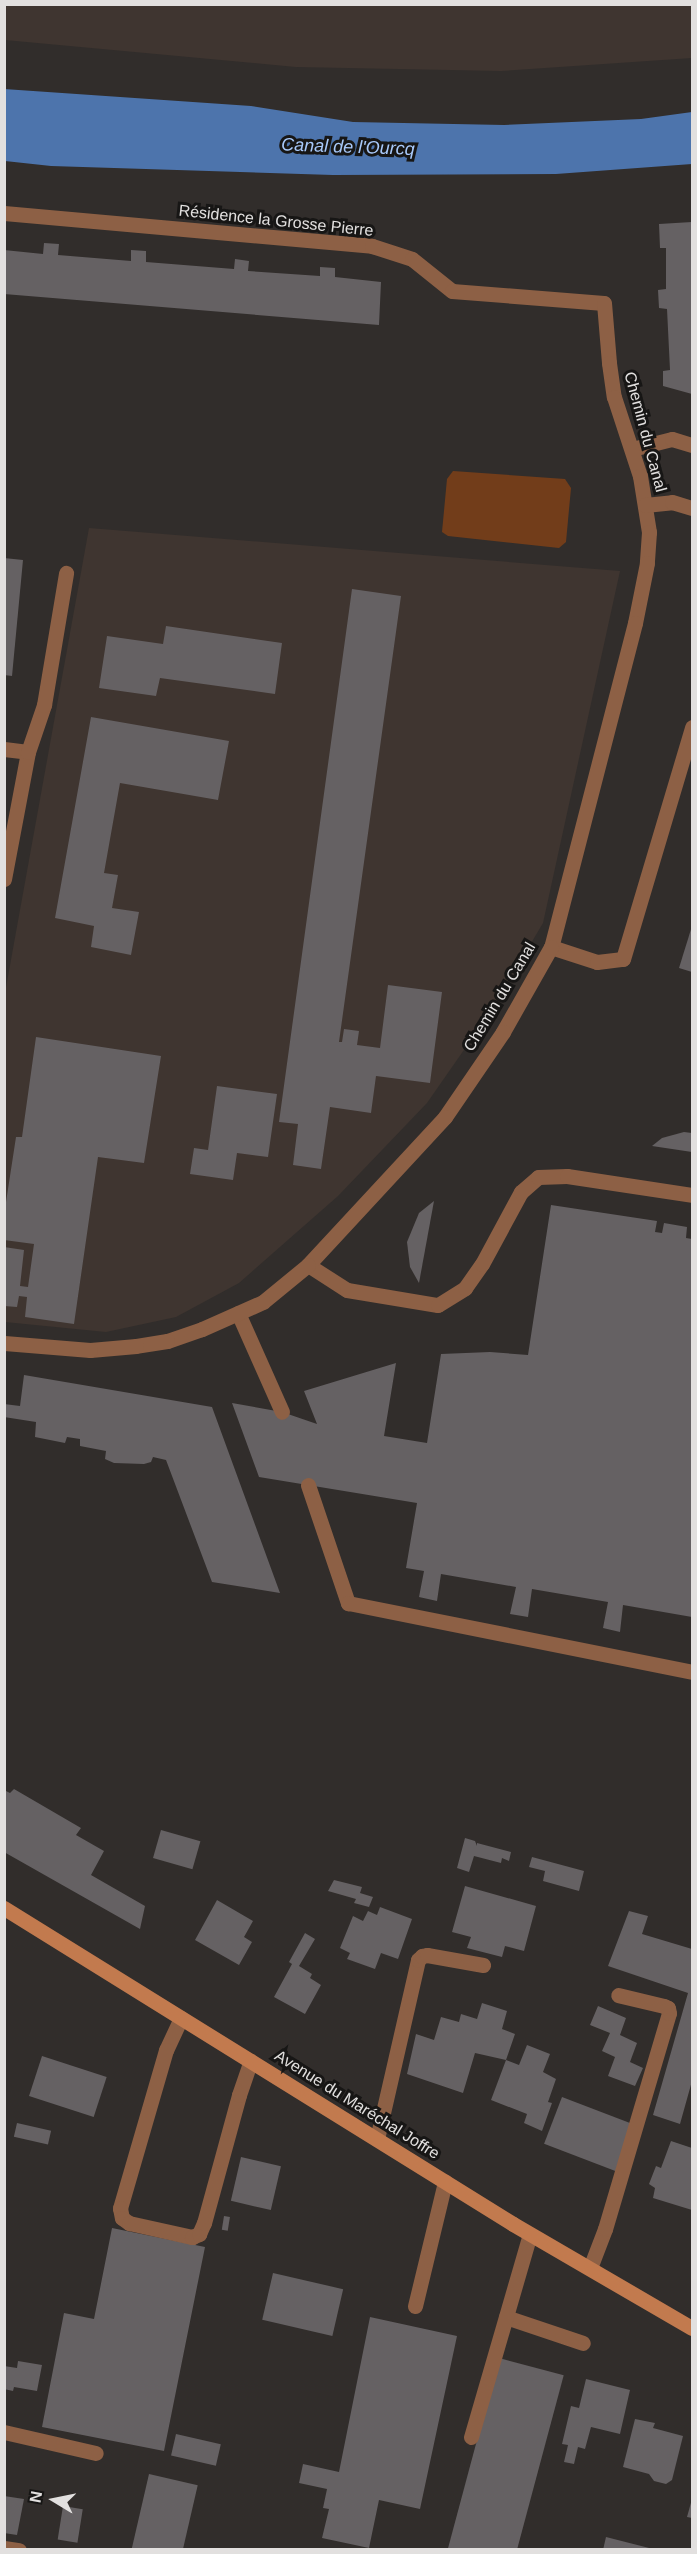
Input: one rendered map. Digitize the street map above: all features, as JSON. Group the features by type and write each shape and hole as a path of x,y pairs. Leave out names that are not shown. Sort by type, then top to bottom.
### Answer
{"main road":[{"name":"Avenue du Maréchal Joffre","path":"4,1908 530,2234 693,2328"}],"street":[{"name":"Résidence la Grosse Pierre","path":"4,213 372,246 412,260 452,291 604,303"},
{"name":"Chemin du Canal","path":"4,1343 90,1350 136,1346 167,1341 263,1302 308,1265 445,1117 503,1032 551,947 635,623 647,563 649,532 645,505 640,476 614,397 604,303"},
{"path":"632,449 672,439 693,445"},
{"path":"645,505 672,502 693,508"},
{"path":"4,879 7,850 28,752 44,705 66,573"},
{"path":"551,947 597,962 623,959 693,728"},
{"path":"4,749 28,752"},
{"path":"308,1265 347,1290 438,1305 465,1288 482,1264 521,1192 538,1177 567,1176 693,1194"},
{"path":"238,1313 282,1412"},
{"path":"308,1485 348,1603 693,1672"},
{"path":"376,2139 418,1960 428,1955 483,1965"},
{"path":"590,2268 605,2229 669,2013 668,2008 664,2006 618,1995"},
{"path":"181,2018 166,2050 120,2208 122,2218 129,2223 192,2237 199,2234 251,2061"},
{"path":"415,2307 445,2182"},
{"path":"471,2437 530,2234"},
{"path":"506,2317 583,2343"},
{"path":"4,2432 96,2453"},
{"path":"4,2548 19,2550"}],"shaded area":[{"path":"4,5 692,5 692,58 501,71 296,67 5,40"},
{"path":"453,471 565,479 571,488 566,542 559,548 448,536 442,532 447,479"},
{"path":"89,528 620,571 543,923 489,1014 427,1103 338,1196 239,1283 176,1317 106,1332 5,1322 5,993"}],"water":[{"name":"Canal de l'Ourcq","path":"4,89 251,106 353,122 504,125 641,119 692,112 692,164 556,174 333,175 51,166 5,161"}],"building":[{"path":"692,222 692,394 663,386 663,371 670,370 667,309 659,308 658,290 666,289 666,248 660,248 659,224"},
{"path":"44,243 59,244 58,255 131,261 131,250 146,251 146,262 234,269 235,259 249,261 248,271 320,276 320,267 335,268 335,277 381,282 379,325 4,294 4,250 43,254"},
{"path":"4,558 23,560 12,676 4,675"},
{"path":"352,589 401,596 339,1042 342,1042 344,1029 359,1031 357,1045 380,1048 388,985 442,992 430,1083 376,1076 371,1113 330,1107 321,1169 293,1165 298,1124 279,1122"},
{"path":"166,626 282,643 275,694 160,678 156,696 99,688 107,636 163,644"},
{"path":"91,717 229,741 218,800 120,783 104,873 118,875 112,908 139,912 131,955 91,947 94,926 55,918"},
{"path":"692,926 692,972 679,968"},
{"path":"36,1037 161,1056 144,1163 98,1157 74,1324 25,1317 27,1297 19,1296 17,1307 4,1306 4,1247 24,1250 20,1286 28,1287 34,1244 4,1240 4,1215 16,1137 22,1137"},
{"path":"217,1086 277,1094 268,1157 237,1153 233,1180 190,1174 194,1148 208,1150"},
{"path":"684,1132 692,1133 692,1152 652,1146 662,1138"},
{"path":"434,1201 419,1283 410,1267 407,1242 419,1213"},
{"path":"551,1205 657,1221 655,1232 662,1233 664,1223 687,1227 686,1238 692,1239 692,1617 623,1605 620,1632 603,1628 608,1602 532,1589 528,1617 510,1614 516,1587 441,1574 437,1601 419,1597 424,1571 406,1568 417,1503 259,1477 232,1403 282,1412 317,1424 304,1391 396,1363 384,1436 427,1443 441,1354 490,1352 528,1355"},
{"path":"24,1375 212,1407 280,1593 212,1582 166,1460 153,1457 151,1462 144,1464 114,1463 105,1459 106,1451 80,1446 80,1439 67,1437 65,1443 35,1437 36,1422 4,1417 4,1404 20,1406"},
{"path":"14,1789 81,1828 76,1835 104,1851 91,1875 145,1906 140,1929 4,1852 4,1790 10,1793"},
{"path":"161,1830 200,1841 192,1869 153,1858"},
{"path":"465,1838 475,1841 477,1846 477,1843 511,1852 509,1861 502,1858 501,1863 474,1856 469,1872 457,1868"},
{"path":"532,1857 584,1871 579,1891 543,1881 545,1871 529,1867"},
{"path":"334,1880 362,1887 360,1893 373,1897 369,1907 354,1903 356,1899 328,1891"},
{"path":"465,1886 536,1906 524,1951 505,1946 502,1957 467,1948 471,1937 452,1932"},
{"path":"217,1900 253,1921 244,1937 252,1942 239,1965 195,1940"},
{"path":"380,1907 412,1919 398,1959 381,1953 375,1969 347,1959 350,1953 340,1948 353,1916 363,1921 368,1911 377,1915"},
{"path":"629,1911 648,1916 642,1934 692,1949 692,2081 680,2124 653,2115 688,1993 608,1966"},
{"path":"305,1933 315,1939 299,1966 312,1974 310,1978 321,1985 305,2014 274,1997 292,1964 289,1962"},
{"path":"482,2003 507,2011 502,2029 515,2034 506,2060 475,2053 463,2093 407,2074 416,2034 434,2040 441,2017 459,2022 461,2014 477,2019"},
{"path":"598,2006 626,2018 620,2035 637,2043 630,2062 643,2068 635,2086 608,2076 615,2057 602,2051 610,2033 590,2025"},
{"path":"527,2045 550,2054 543,2072 556,2079 548,2102 552,2103 542,2131 524,2123 527,2114 491,2100 506,2060 519,2065"},
{"path":"42,2056 107,2077 94,2117 29,2096"},
{"path":"562,2097 634,2125 616,2171 544,2144"},
{"path":"17,2123 51,2131 48,2145 14,2137"},
{"path":"671,2141 692,2148 692,2210 653,2198 655,2188 649,2184 656,2166 661,2168"},
{"path":"241,2157 281,2166 271,2210 231,2201"},
{"path":"224,2216 230,2217 228,2231 222,2230"},
{"path":"112,2228 205,2247 164,2451 42,2427 64,2313 94,2319"},
{"path":"273,2273 343,2289 332,2336 262,2320"},
{"path":"370,2317 457,2336 420,2509 379,2500 369,2548 322,2538 329,2509 323,2508 327,2489 299,2483 303,2464 339,2472"},
{"path":"499,2358 564,2375 517,2550 448,2548"},
{"path":"18,2361 42,2365 37,2391 14,2387 13,2391 4,2389 4,2366 17,2368"},
{"path":"586,2379 630,2390 620,2434 591,2427 585,2449 578,2447 574,2464 564,2462 568,2445 562,2444 571,2406 579,2408"},
{"path":"635,2419 655,2423 653,2428 683,2436 672,2480 666,2484 654,2481 649,2474 623,2467"},
{"path":"176,2434 221,2444 216,2466 171,2455"},
{"path":"149,2474 198,2485 183,2550 132,2548"},
{"path":"4,2496 24,2499 17,2535 4,2533"},
{"path":"692,2499 692,2518 687,2517"},
{"path":"63,2506 83,2509 77,2543 58,2540"},
{"path":"606,2537 653,2549 653,2550 603,2550"}]}
